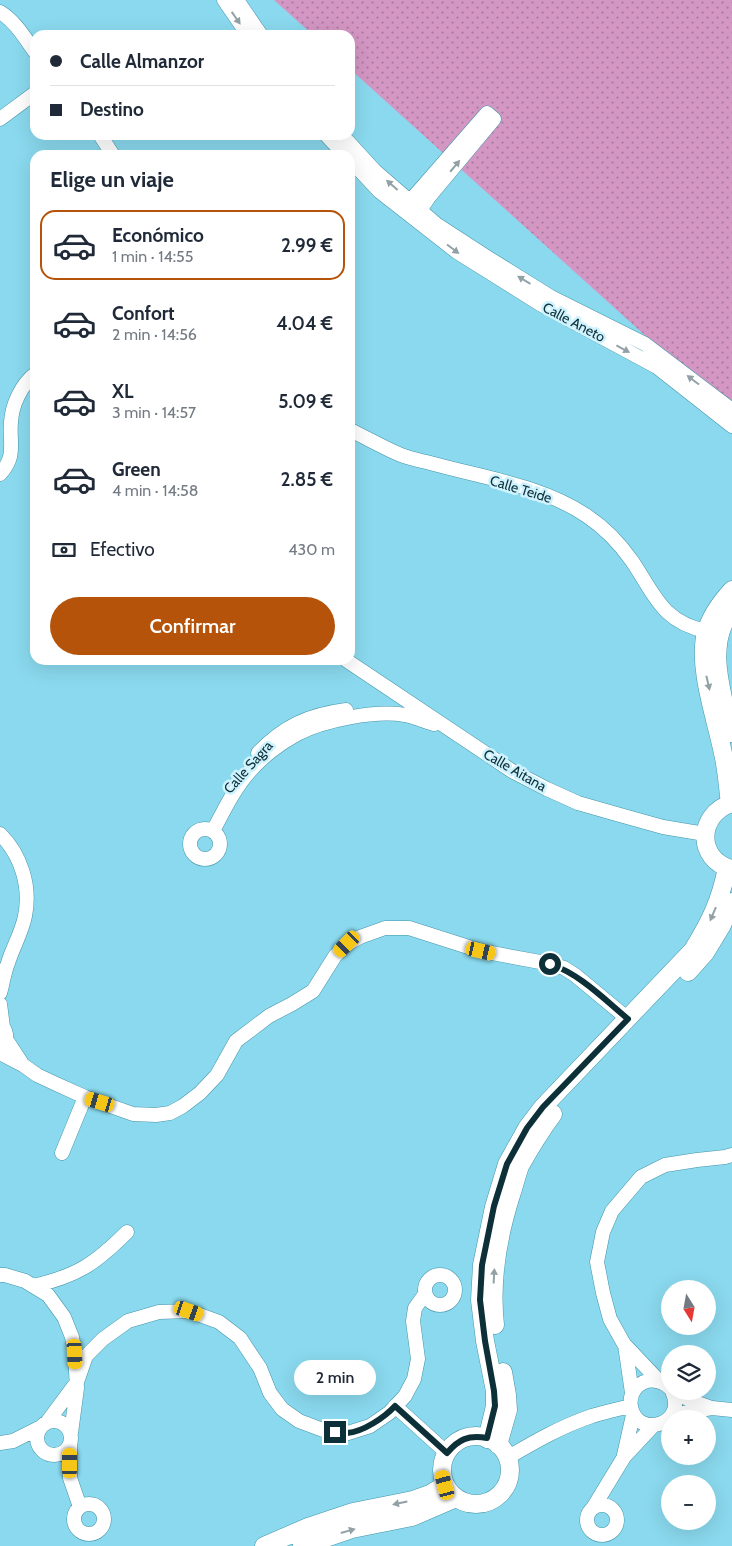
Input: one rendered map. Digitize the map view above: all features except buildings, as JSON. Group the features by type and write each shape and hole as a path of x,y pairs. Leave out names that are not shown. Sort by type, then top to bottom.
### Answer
{"street":[{"path":"224,0 245,30"},
{"path":"237,0 258,30"},
{"path":"0,12 8,17 30,45"},
{"path":"0,119 30,97"},
{"path":"487,113 494,119 429,197 412,210 487,113"},
{"path":"331,140 340,150"},
{"name":"Calle Aneto","path":"347,140 412,210 458,252 540,304 657,367 732,426"},
{"name":"Calle Aneto","path":"355,165 379,191 436,224 490,260 551,297 646,344 732,410"},
{"path":"0,474 12,452 11,422 16,401 30,378"},
{"name":"Calle Teide","path":"355,432 401,455 540,492 568,504 588,517 616,540 665,610 690,628 706,631"},
{"path":"632,1405 592,1416 530,1444 498,1447 476,1437 464,1439 454,1444 447,1453 442,1463 442,1474 450,1491 466,1503 476,1504 487,1502 496,1497 504,1489 508,1480 510,1469 498,1447 494,1391 480,1300 482,1265 494,1206 507,1164 527,1128 543,1107 693,950 713,915 722,894 730,869 718,863 710,855 706,845 706,829 712,815 720,808 731,803 724,759 705,673 703,653 706,631 713,616 732,590"},
{"path":"732,610 720,632 717,668 732,739"},
{"name":"Calle Aitana","path":"355,659 393,700"},
{"name":"Calle Aitana","path":"352,665 393,700 418,705 504,759 577,794 706,829"},
{"name":"Calle Sagra","path":"210,830 232,794 249,772 273,750 296,734 330,722 374,714 393,700 418,705"},
{"name":"Calle Sagra","path":"393,700 404,715 448,728"},
{"name":"Calle Aitana","path":"418,705 448,728 512,771 578,803 663,827 706,829"},
{"path":"0,834 21,864 26,892 25,915 8,963 0,993"},
{"path":"498,1447 508,1410 493,1303 494,1268 506,1210 520,1168 540,1132 556,1111 705,954 722,925 732,902"},
{"path":"0,1053 37,1075 85,1097 132,1114 156,1115 170,1113 200,1093 217,1075 236,1041 269,1016 313,991 335,956 347,944 360,936 385,928 409,928 481,951 564,968 628,1019"},
{"path":"0,1004 2,1034 23,1065"},
{"path":"62,1154 85,1097"},
{"path":"661,1380 624,1344 610,1319 597,1262 603,1232 612,1211 640,1177 665,1165 732,1155"},
{"path":"33,1286 49,1282 86,1267 105,1254 127,1232"},
{"path":"0,1275 25,1281 48,1295 64,1317 72,1337 77,1382 70,1439 70,1478"},
{"path":"80,1507 70,1478 52,1455 42,1451 36,1438 43,1425 77,1382 86,1356 103,1339 128,1321 158,1312 189,1311 219,1322 240,1338 260,1368 270,1393 282,1409 299,1420 323,1430 348,1433 370,1426 389,1413 405,1396 414,1379 418,1359 413,1321 415,1308 425,1294"},
{"path":"624,1344 632,1405 638,1420 653,1426 661,1424"},
{"path":"624,1456 636,1388 647,1381 661,1385"},
{"path":"690,1400 712,1408 732,1410"},
{"path":"395,1406 447,1453"},
{"path":"700,1410 712,1408"},
{"path":"6,1442 43,1425 59,1421 68,1428 70,1439 63,1452 52,1455"},
{"path":"593,1508 624,1456 653,1426"},
{"path":"6,1442 39,1447"},
{"path":"264,1546 308,1527 353,1512 450,1491"},
{"path":"302,1546 352,1529 412,1517 450,1491"}],"shaded area":[{"path":"274,0 732,0 732,414 355,74 355,30 307,30"}],"route":[{"path":"335,1432 348,1433 370,1426 389,1413 395,1406 447,1453 454,1444 464,1439 487,1438 495,1406 480,1300 482,1265 494,1206 507,1164 527,1128 543,1107 628,1019 575,975 564,968 550,964"}]}
